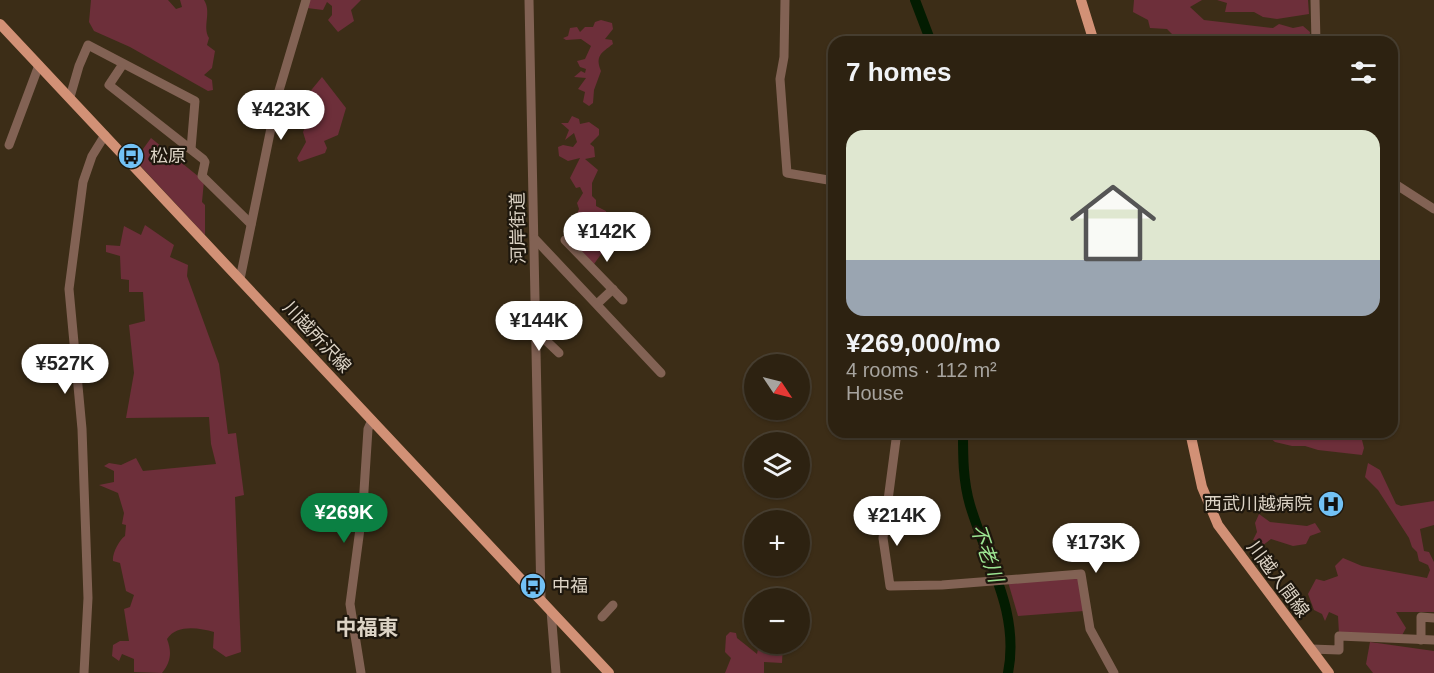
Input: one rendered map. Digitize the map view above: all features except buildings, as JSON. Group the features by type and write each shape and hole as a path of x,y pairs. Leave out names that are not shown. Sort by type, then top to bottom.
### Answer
{"main road":[{"path":"1081,0 1092,36"},
{"name":"川越所沢線","path":"0,24 609,673"},
{"name":"川越入間線","path":"1191,438 1202,487 1218,525 1329,673"}],"street":[{"path":"240,279 278,93 306,0"},
{"name":"河岸街道","path":"529,0 541,600"},
{"path":"785,0 784,57 780,79 787,173 828,180"},
{"path":"1315,0 1316,36"},
{"path":"70,97 87,45 195,101 191,149"},
{"path":"123,64 109,85 205,162 202,176 251,225"},
{"path":"9,145 39,65"},
{"path":"84,673 88,598 82,429 69,289 83,182 92,156 105,135"},
{"path":"1398,186 1434,209"},
{"path":"535,239 661,373"},
{"path":"555,260 568,242 623,300"},
{"path":"597,304 613,289"},
{"path":"536,331 559,353"},
{"path":"362,673 350,604 363,506 368,429 372,420"},
{"path":"896,438 883,538 890,586 1081,574 1090,629 1114,673"},
{"path":"602,617 613,605"},
{"path":"551,611 556,673"},
{"path":"1421,640 1421,617 1434,618"},
{"path":"1311,649 1339,650 1339,636 1434,640"}],"shaded area":[{"path":"91,0 168,0 176,9 182,7 180,0 204,0 207,10 206,29 209,38 207,45 215,51 212,68 204,75 212,80 213,90 208,91 130,47 94,31 89,22"},
{"path":"310,0 361,0 351,10 354,21 338,32 328,20 332,15 332,6 327,2 323,10 307,8"},
{"path":"1134,0 1202,0 1190,7 1204,20 1273,28 1279,24 1293,28 1303,26 1310,32 1310,36 1174,36 1167,29 1150,28 1148,20 1133,12"},
{"path":"1217,0 1308,0 1309,14 1277,19 1263,17 1254,12 1225,12 1227,3"},
{"path":"601,20 612,23 613,29 605,39 612,40 613,44 599,58 601,71 594,90 593,103 589,106 583,102 585,92 578,89 586,78 574,77 581,71 585,73 586,69 580,67 577,61 585,59 591,46 581,39 566,40 563,38 568,36 570,28 577,27 580,32 585,27 593,27 595,22"},
{"path":"322,77 346,108 338,135 324,141 327,148 325,153 299,162 297,158 306,142 303,132 310,116 304,108 308,94"},
{"path":"572,116 579,119 580,124 589,122 599,129 599,135 590,144 594,147 595,157 585,159 598,170 592,183 592,196 596,200 596,206 606,211 607,216 594,233 576,217 579,209 577,203 583,193 580,187 576,188 570,178 580,158 568,161 559,156 558,147 563,145 573,147 577,142 574,133 565,140 569,130 561,123 568,123"},
{"path":"151,138 204,181 202,202 205,205 205,235 135,160"},
{"path":"145,225 174,245 170,257 188,265 187,276 219,364 228,434 236,433 244,495 235,497 241,652 226,657 213,648 214,632 182,629 171,634 167,639 170,657 162,673 134,672 134,659 122,654 119,661 112,656 113,645 120,641 129,641 124,609 130,607 134,595 126,591 120,563 113,561 116,547 125,536 126,525 122,524 124,513 118,493 99,485 114,482 114,471 104,466 109,463 121,465 136,458 143,471 216,464 211,444 209,417 126,418 134,373 129,325 145,321 143,292 129,292 129,280 121,279 120,256 106,252 106,245 120,246 124,226 141,235"},
{"path":"569,236 577,238 588,248 591,242 600,244 603,242 607,246 594,264 566,238"},
{"path":"1270,438 1362,438 1364,448 1362,455 1275,442"},
{"path":"1368,463 1380,470 1396,504 1401,506 1434,501 1434,525 1420,529 1424,551 1429,552 1434,562 1434,612 1396,612 1406,628 1401,637 1339,634 1338,616 1329,612 1325,621 1322,614 1314,610 1308,594 1316,579 1324,581 1338,576 1335,566 1343,558 1362,566 1427,578 1430,570 1428,565 1419,561 1409,538 1378,490 1365,477"},
{"path":"1259,514 1270,522 1307,526 1315,523 1321,532 1310,536 1306,544 1293,546 1271,539 1262,546 1261,542 1253,540 1257,532 1255,523"},
{"path":"1079,577 1084,611 1018,616 1008,582"},
{"path":"730,632 736,633 737,638 744,644 744,654 782,654 782,663 764,662 764,673 725,673 731,658 725,652 726,636"},
{"path":"1370,642 1434,651 1434,673 1373,673 1366,664"}],"waterway":[{"name":"不老川","path":"915,0 929,36"},
{"name":"不老川","path":"963,438 964,469 970,505 1006,608 1011,651 1008,673"}],"place":[{"name":"松原","path":"131,156"},
{"name":"西武川越病院","path":"1331,504"},
{"name":"中福","path":"533,586"}],"district":[{"name":"中福東","path":"367,628"}]}
